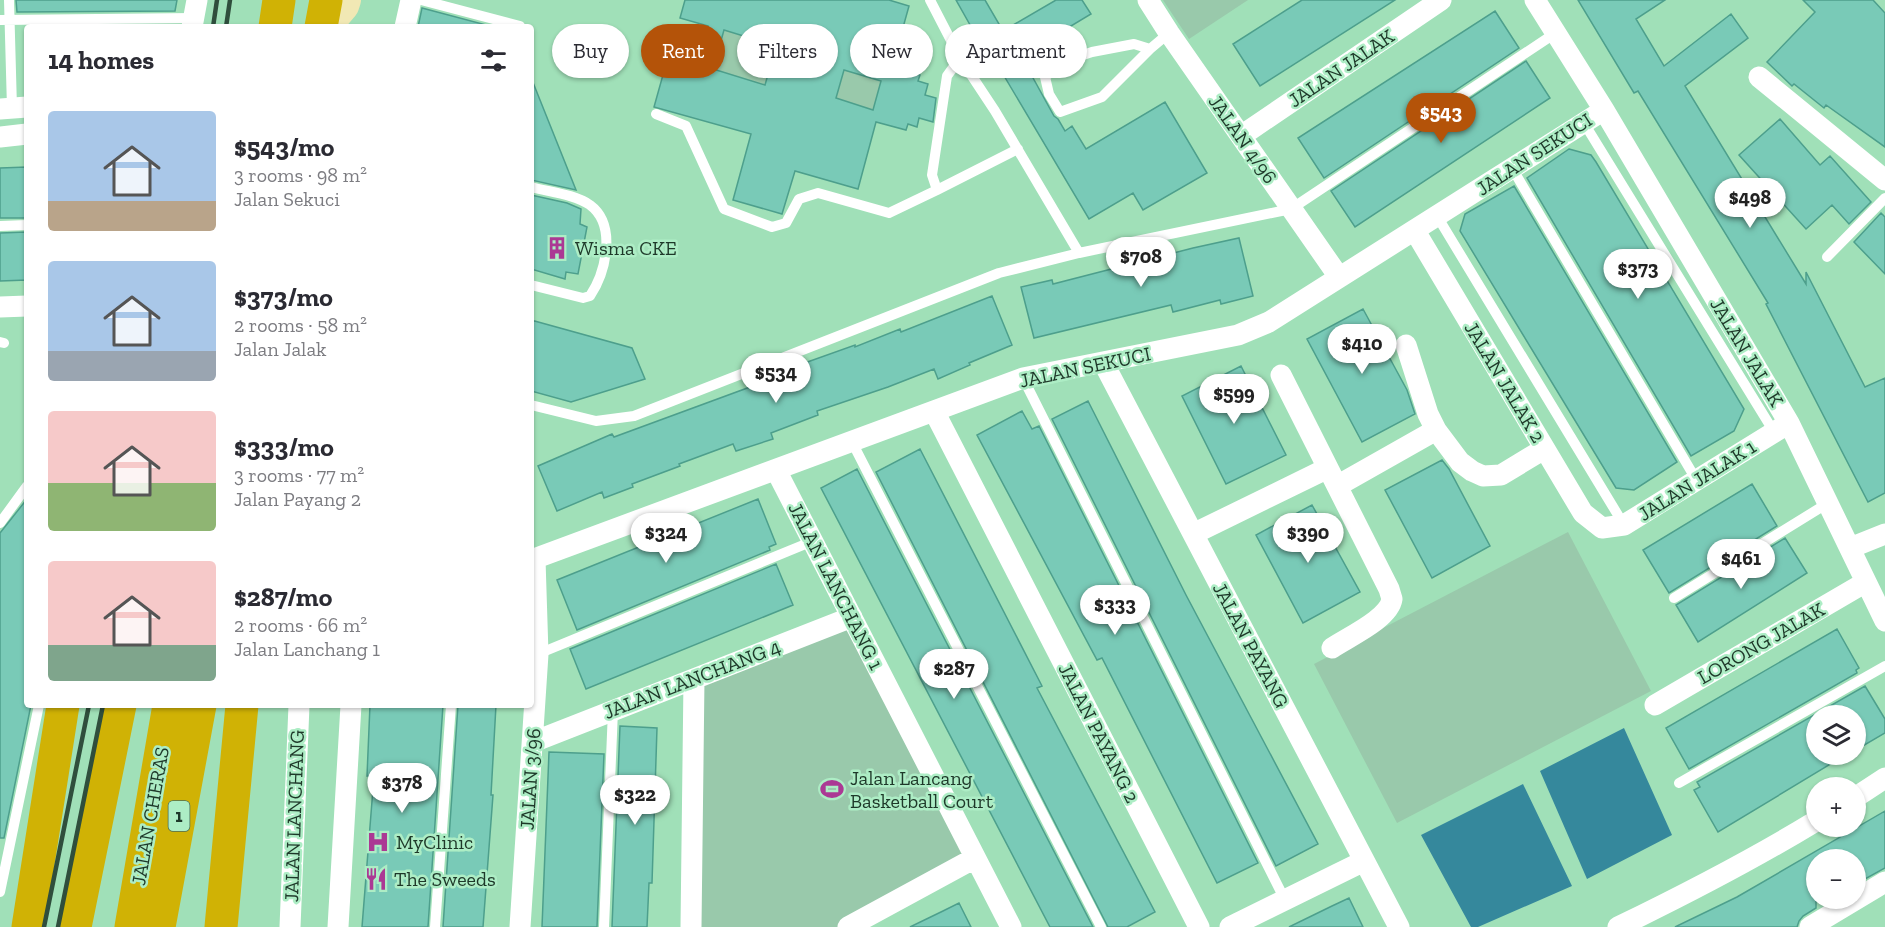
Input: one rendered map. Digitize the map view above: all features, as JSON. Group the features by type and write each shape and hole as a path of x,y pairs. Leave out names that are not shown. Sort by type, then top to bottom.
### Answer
{"highway":[{"path":"275,24 279,0"},
{"path":"322,24 326,0"},
{"path":"28,927 63,708"},
{"path":"76,927 119,708"},
{"name":"JALAN CHERAS","path":"131,927 168,708"},
{"name":"JALAN CHERAS","path":"159,927 199,708"},
{"path":"221,927 242,708"},
{"path":"225,877 232,927"}],"street":[{"path":"329,24 344,6 346,0"},
{"path":"406,24 411,0"},
{"name":"JALAN 4/96","path":"1149,0 1169,33 1339,277"},
{"name":"JALAN JALAK","path":"1241,136 1441,0"},
{"name":"JALAN JALAK","path":"1535,0 1604,110 1781,427 1828,503 1885,621"},
{"path":"1759,77 1885,180"},
{"name":"JALAN SEKUCI","path":"534,559 1023,378 1238,335 1269,322 1604,110"},
{"path":"0,137 24,134"},
{"name":"JALAN JALAK 2","path":"1414,231 1583,513 1602,528"},
{"path":"0,307 24,306"},
{"path":"1406,345 1426,408 1436,430 1460,462 1483,476 1501,475 1544,449"},
{"name":"JALAN PAYANG","path":"1103,362 1399,927"},
{"path":"1281,375 1392,599 1386,611 1376,621 1332,648"},
{"name":"JALAN PAYANG 2","path":"934,411 1199,927"},
{"name":"JALAN JALAK 1","path":"1602,528 1624,525 1781,427"},
{"path":"1193,534 1332,477 1436,430"},
{"name":"JALAN LANCHANG 1","path":"776,470 1011,927"},
{"path":"1850,548 1885,534"},
{"name":"JALAN 3/96","path":"520,927 538,654 534,578"},
{"name":"LORONG JALAK","path":"1655,705 1866,582"},
{"name":"JALAN LANCHANG 4","path":"533,742 852,617"},
{"path":"694,679 691,927 701,927"},
{"name":"JALAN LANCHANG","path":"290,927 299,708"},
{"path":"338,927 351,708"},
{"path":"1866,790 1885,778"},
{"path":"1618,927 1715,879 1806,827"},
{"path":"848,927 975,858"},
{"path":"1230,927 1364,861"},
{"path":"1810,927 1885,882"}],"lane":[{"path":"9,0 5,20 13,108"},
{"path":"421,0 512,24"},
{"path":"930,0 945,29"},
{"path":"5,20 195,15"},
{"path":"534,406 596,421 634,416 999,273 1079,253 1291,209 1557,32"},
{"path":"1150,49 1134,44 1092,52 1062,62 1045,77 1049,94 1060,112 1102,97 1169,33"},
{"path":"937,190 932,175 946,78"},
{"path":"973,78 1079,253"},
{"path":"656,114 686,126 724,209 772,227 786,223 799,199 818,193 889,213 1018,149"},
{"path":"1584,123 1781,427"},
{"path":"1512,168 1697,481"},
{"path":"534,188 571,197 589,205 605,227 608,244 596,288 590,296 584,298 534,286"},
{"path":"1827,257 1885,198"},
{"path":"1437,216 1624,525"},
{"path":"0,226 24,225"},
{"path":"1023,378 1285,900"},
{"path":"852,442 1101,927"},
{"path":"0,523 24,490"},
{"path":"1674,598 1828,503"},
{"path":"538,654 813,541"},
{"path":"1679,783 1885,666"},
{"path":"0,891 38,708"},
{"path":"435,927 451,708"},
{"path":"604,927 613,710"}],"green space":[{"path":"1163,0 1248,0 1189,39"},
{"path":"725,30 737,34 737,76 725,73"},
{"path":"844,70 850,72 850,78 871,78 881,81 873,110 836,98"},
{"path":"742,78 767,78 765,85"},
{"path":"1568,532 1651,691 1397,823 1314,664"},
{"path":"852,617 975,858 848,927 701,927 694,679"}],"water":[{"path":"1624,728 1672,835 1587,879 1540,771"},
{"path":"1523,784 1572,886 1478,927 1471,927 1421,835"}],"building":[{"path":"16,0 177,0 175,11 17,12"},
{"path":"685,0 889,0 909,6 904,24 850,24 850,72 844,70 836,98 873,110 881,81 871,78 919,78 918,81 928,84 925,95 936,98 933,122 919,118 917,127 908,124 906,130 876,122 858,189 795,171 782,214 733,200 751,134 654,107 662,78 725,78 725,73 765,85 767,78 838,78 838,24 737,24 737,34 725,30 725,24 701,24 680,18"},
{"path":"956,0 985,0 999,24 970,24"},
{"path":"1056,0 1082,0 1091,14 1074,24 1015,24"},
{"path":"1302,0 1395,0 1260,86 1233,44"},
{"path":"1578,0 1665,0 1636,19 1664,66 1731,14 1748,38 1685,86 1806,284 1806,272 1865,387 1885,378 1885,493 1868,502 1766,304 1768,303 1638,91 1634,93"},
{"path":"1803,0 1873,0 1885,13 1885,147 1826,105 1824,108 1794,84 1792,86 1767,62 1815,12"},
{"path":"422,8 482,24 419,24"},
{"path":"1495,11 1519,48 1324,178 1298,138"},
{"path":"1526,61 1550,98 1355,227 1331,191"},
{"path":"1005,78 1033,78 1065,131 1072,126 1086,149 1165,102 1207,173 1143,210 1133,193 1089,219"},
{"path":"534,85 576,190 534,181"},
{"path":"1780,119 1820,165 1830,156 1871,202 1849,224 1832,205 1806,229 1739,155"},
{"path":"1569,149 1591,155 1596,162 1744,409 1734,431 1691,456 1527,178"},
{"path":"24,167 24,218 0,218 0,168"},
{"path":"1514,186 1677,462 1634,490 1616,488 1460,231 1465,214"},
{"name":"Wisma CKE","path":"534,196 567,203 581,209 580,224 587,227 578,274 566,272 565,279 534,270"},
{"path":"1881,213 1885,217 1885,274 1854,242"},
{"path":"24,232 24,280 0,281 0,233"},
{"path":"1239,238 1253,296 1221,304 1220,300 1173,312 1171,305 1034,338 1021,287 1052,280 1053,284"},
{"path":"992,296 1012,345 938,379 934,369 817,411 818,415 771,433 773,439 736,451 733,444 632,484 633,487 604,498 602,492 557,511 538,466 612,434 614,437 769,380 768,377 799,365 855,345 855,347 900,329 901,332"},
{"path":"1363,309 1407,390 1415,414 1362,442 1307,339"},
{"path":"534,321 632,348 645,379 571,402 534,392"},
{"path":"1241,366 1286,455 1226,484 1182,396"},
{"path":"1088,401 1186,595 1318,844 1276,866 1052,419"},
{"path":"1022,411 1032,429 1039,426 1258,863 1217,883 1102,658 1097,660 977,435"},
{"path":"920,449 1042,686 1037,688 1155,912 1127,927 1108,927 876,472"},
{"path":"1442,460 1490,546 1432,578 1385,490"},
{"path":"857,469 1093,927 1050,927 821,488"},
{"path":"1752,484 1777,526 1669,593 1643,550"},
{"path":"758,499 776,544 769,547 770,550 577,630 557,580"},
{"path":"24,503 24,708 30,708 4,838 0,838 0,533"},
{"path":"1312,505 1360,592 1303,623 1256,535"},
{"path":"1785,538 1807,573 1698,642 1676,605"},
{"path":"776,564 793,605 586,689 570,649"},
{"path":"1837,629 1859,668 1856,670 1857,673 1689,769 1666,728"},
{"path":"1865,686 1885,719 1885,733 1866,744 1866,705 1832,705"},
{"path":"370,708 443,708 428,927 362,927 374,776 367,776"},
{"path":"458,708 496,708 491,795 493,795 483,927 443,927"},
{"path":"1806,720 1806,765 1829,765 1718,832 1694,790 1700,787 1697,782"},
{"path":"620,726 657,728 652,883 649,883 647,927 612,927"},
{"path":"549,752 604,754 597,927 542,927"},
{"path":"1885,811 1885,868 1866,878 1866,849 1820,849 1840,837 1866,837 1866,822"},
{"path":"1806,857 1806,909 1814,909 1803,916 1797,927 1675,927 1737,897"},
{"path":"1349,898 1363,927 1289,927 1332,906"},
{"path":"959,903 971,927 910,927 943,911"}],"railway":[{"path":"213,24 217,0"},
{"path":"226,24 230,0"},
{"path":"44,927 88,708"},
{"path":"58,927 102,708"}],"place":[{"name":"Wisma CKE","path":"557,248"},
{"name":"Jalan Lancang Basketball Court","path":"832,789"},
{"name":"MyClinic","path":"378,842"},
{"name":"The Sweeds","path":"376,879"}]}
